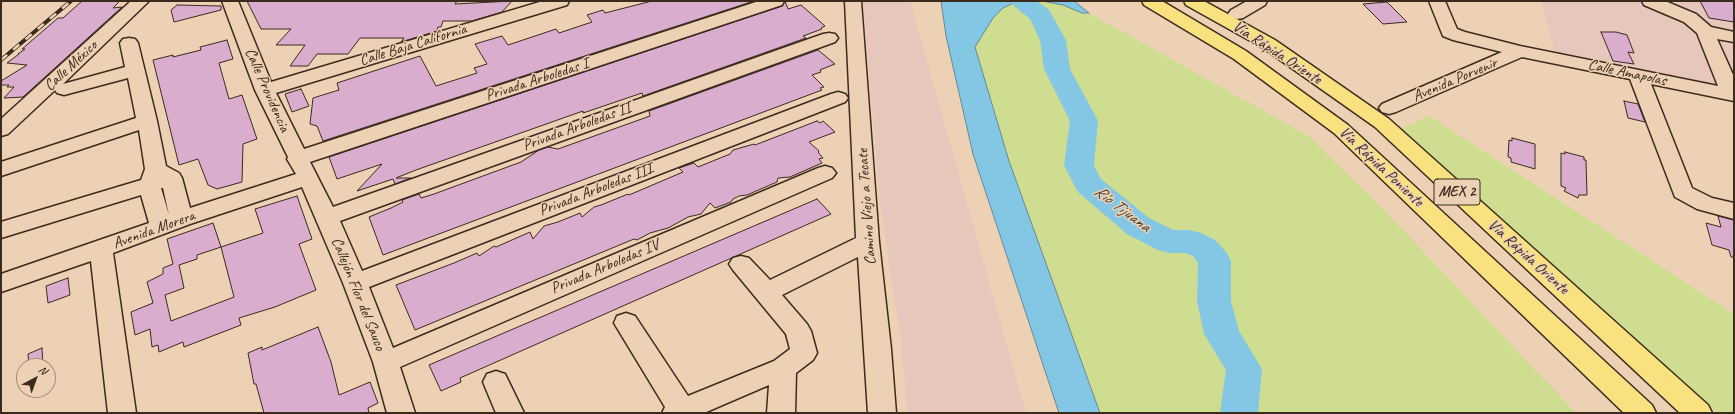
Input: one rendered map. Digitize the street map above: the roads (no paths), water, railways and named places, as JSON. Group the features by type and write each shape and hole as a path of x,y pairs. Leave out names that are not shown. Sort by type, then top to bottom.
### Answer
{"highway":[{"name":"Vía Rápida Poniente","path":"1150,1 1240,55 1341,129 1642,413"},
{"name":"Vía Rápida Oriente","path":"1192,1 1269,44 1382,123 1698,413"},
{"path":"1215,1 1237,14 1354,94 1376,105 1389,108"}],"street":[{"name":"Calle México","path":"1,130 141,1"},
{"name":"Calle Providencia","path":"230,1 265,90 302,168"},
{"name":"Calle Baja California","path":"265,90 562,1"},
{"name":"Privada Arboledas I","path":"302,168 776,1"},
{"name":"Camino Viejo a Tecate","path":"853,1 868,242 878,349 882,413"},
{"path":"1237,14 1259,1"},
{"path":"1421,1 1440,8"},
{"path":"1650,1 1690,18 1705,31 1729,73 1732,94"},
{"name":"Calle Amapolas","path":"1440,8 1449,32 1459,36 1520,51 1732,94"},
{"path":"1705,31 1734,37"},
{"name":"Privada Arboledas II","path":"327,217 829,38"},
{"path":"129,43 159,177 162,227"},
{"name":"Avenida Porvenir","path":"1389,108 1520,51"},
{"path":"64,89 134,70"},
{"path":"1638,75 1683,192 1705,204 1734,211"},
{"name":"Privada Arboledas III","path":"355,283 838,98"},
{"path":"1,169 147,121"},
{"name":"Callejón Flor del Sauco","path":"302,168 327,217 355,283 386,362 401,413"},
{"name":"Avenida Morera","path":"1,283 162,227 302,168"},
{"name":"Privada Arboledas IV","path":"386,362 825,173"},
{"path":"159,177 182,219"},
{"path":"1,230 159,177"},
{"path":"766,292 816,269 868,242"},
{"path":"101,249 122,413"},
{"path":"626,323 679,412 783,368 804,353 798,331 741,264"},
{"path":"781,413 783,368"},
{"path":"496,382 510,413"}],"water":[{"path":"941,1 1018,1 1003,8 993,18 975,47 1009,161 1100,413 1059,413 973,154 946,36"},
{"path":"1042,1 1074,1 1089,13 1082,13 1063,5"}],"waterway":[{"name":"Río Tijuana","path":"1022,1 1040,15 1053,40 1057,69 1084,121 1079,165 1089,185 1138,226 1169,242 1190,241 1204,248 1215,261 1214,301 1222,334 1244,369 1239,413"}],"railway":[{"path":"1,60 71,1"}]}
